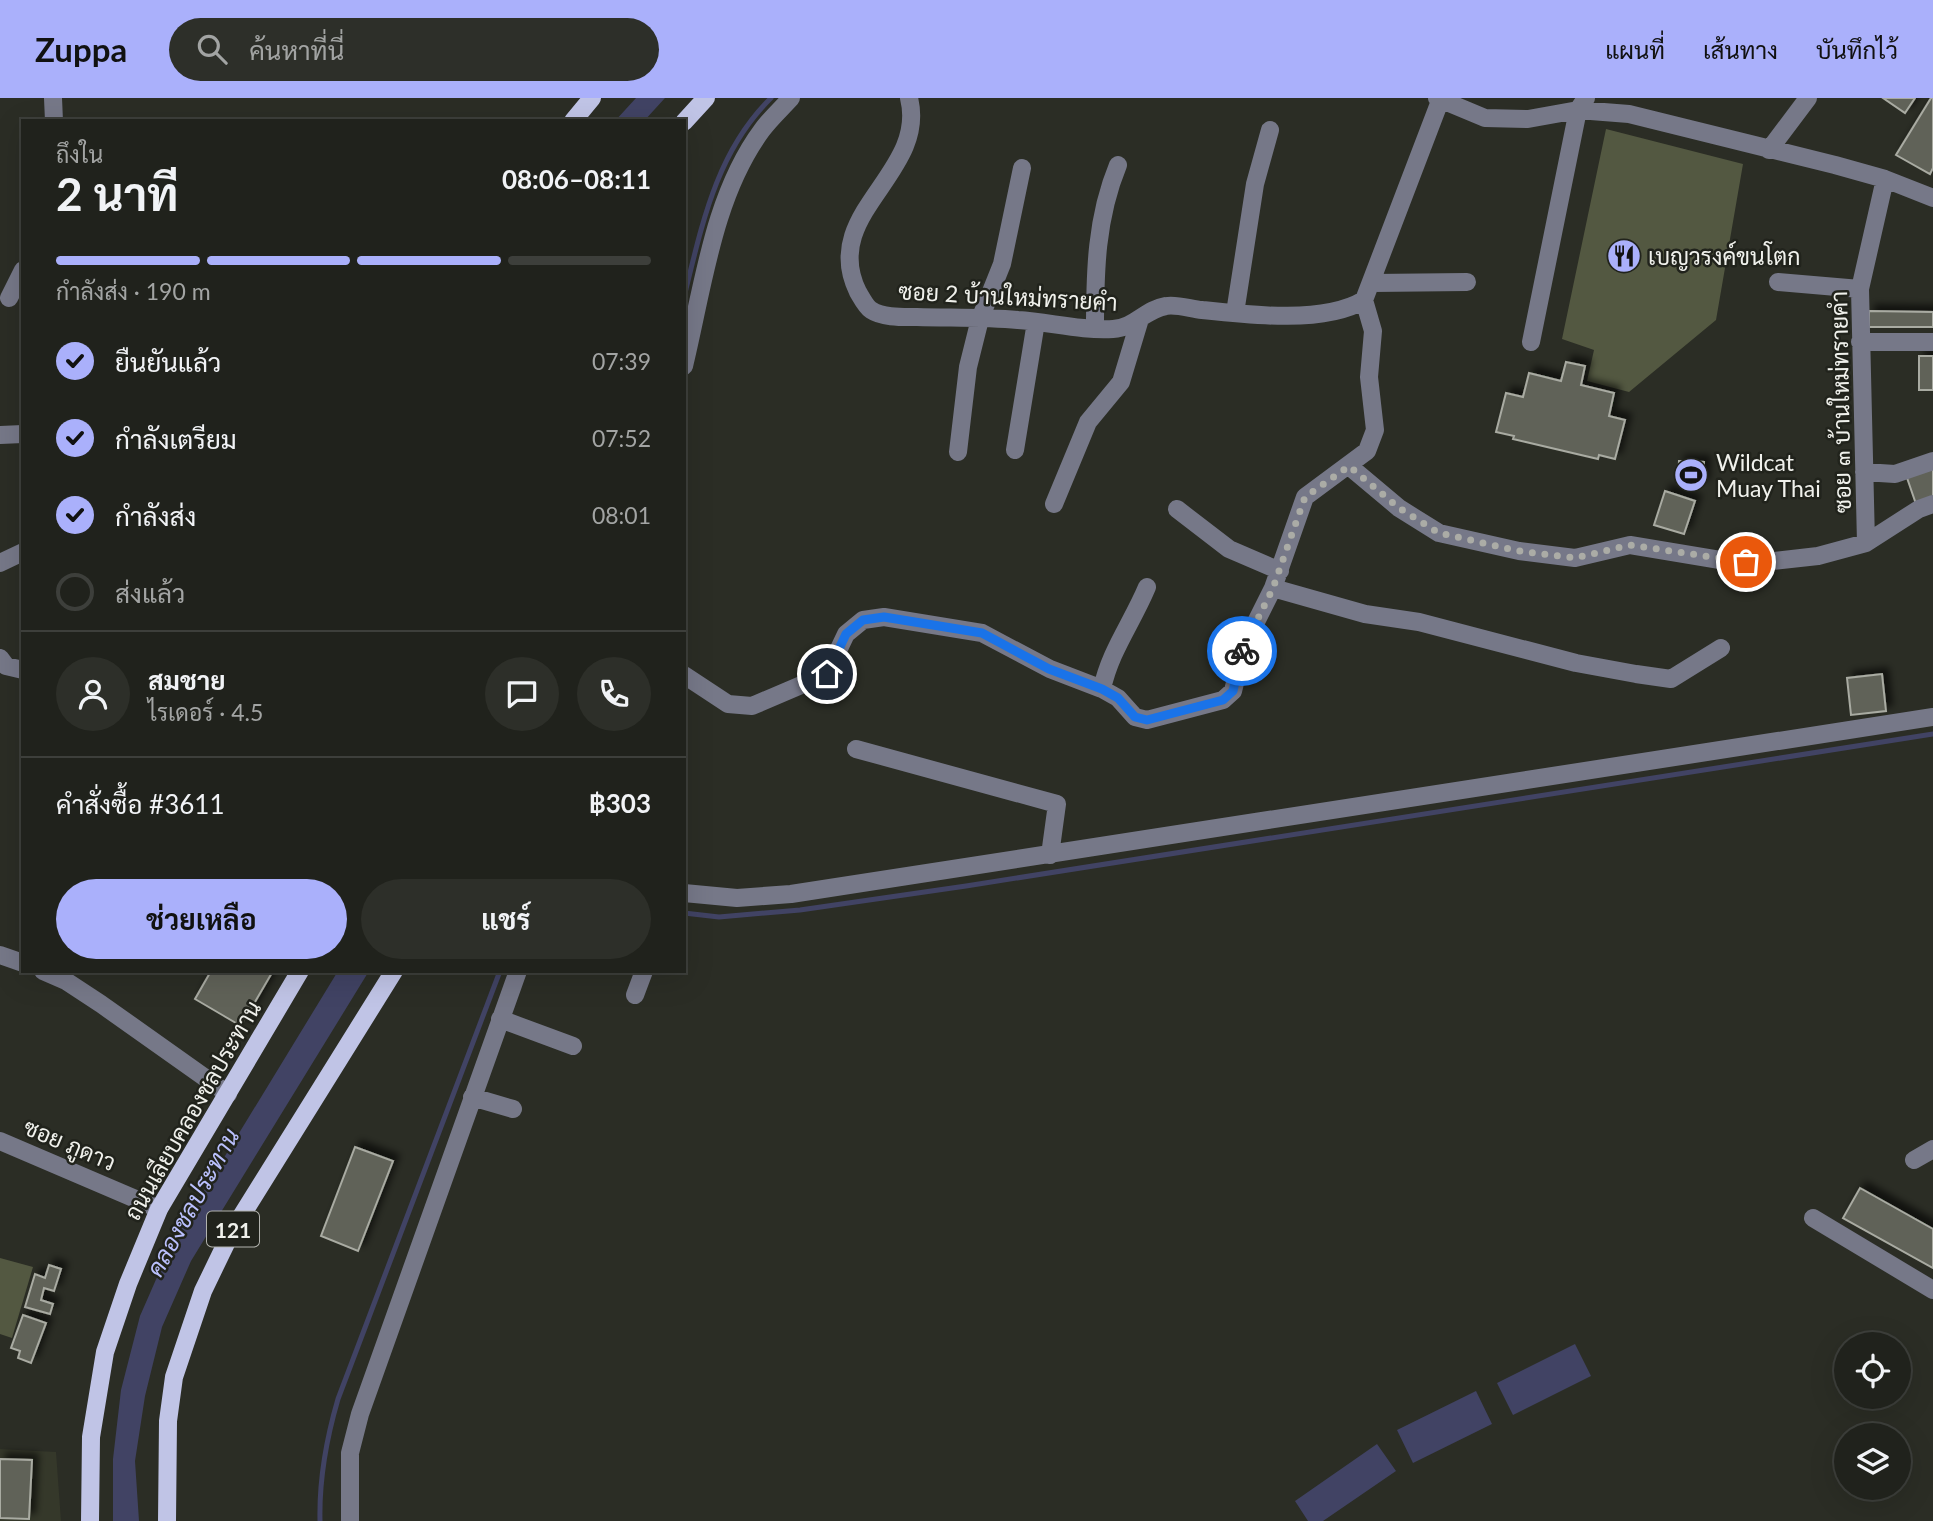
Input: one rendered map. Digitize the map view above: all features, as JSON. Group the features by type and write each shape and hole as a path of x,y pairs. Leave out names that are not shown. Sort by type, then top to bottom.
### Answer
{"main road":[{"path":"575,119 592,98"},
{"path":"686,120 706,98"},
{"name":"ถนนเลียบคลองชลประทาน","path":"90,1521 91,1437 105,1352 128,1284 159,1209 299,973"},
{"name":"121","path":"167,1521 168,1421 174,1377 203,1291 232,1231 393,973"}],"street":[{"path":"53,98 54,119"},
{"path":"686,358 720,217 735,177 762,129 791,98"},
{"name":"ซอย 2 บ้านใหม่ทรายคำ","path":"909,98 912,116 907,142 892,174 866,205 852,234 852,262 857,291 870,309 896,317 1037,322 1094,328 1127,327 1167,305 1235,313 1323,314 1350,309 1364,300"},
{"path":"1769,150 1808,98"},
{"path":"686,676 728,704 752,706 827,674 846,634 863,620 884,617 982,633 1049,669 1102,689 1118,698 1135,717 1147,720 1223,700 1233,691 1244,646 1280,571 1305,497 1367,451 1375,430 1369,377 1373,331 1364,300 1373,283 1438,99 1485,118 1528,119 1582,104 1885,179 1933,198"},
{"path":"1531,342 1582,104"},
{"path":"1235,313 1255,184 1269,131"},
{"path":"1094,328 1095,252 1108,188 1118,165"},
{"path":"958,452 968,367 980,319 1002,264 1022,167"},
{"name":"ซอย ๓ บ้านใหม่ทรายคำ","path":"1867,542 1860,289 1885,179"},
{"path":"11,299 21,275"},
{"path":"1373,283 1467,282"},
{"path":"1778,282 1860,289"},
{"path":"1054,504 1088,422 1121,382 1140,319"},
{"path":"1015,450 1037,322"},
{"path":"1860,342 1933,342"},
{"path":"0,435 21,434"},
{"path":"1864,472 1895,474 1933,461"},
{"path":"1349,466 1399,508 1439,533 1492,545 1575,558 1630,545 1727,561 1765,562 1818,556 1867,542 1919,509 1933,504"},
{"path":"1177,509 1229,549 1280,571"},
{"path":"0,563 21,553"},
{"path":"1102,689 1116,644 1137,610 1147,587"},
{"path":"1273,588 1365,614 1419,622 1576,663 1648,676 1671,679 1721,648"},
{"path":"0,658 6,666 21,670"},
{"path":"686,893 737,898 792,894 1933,717"},
{"path":"856,749 1057,804 1049,855"},
{"path":"0,955 21,962"},
{"path":"48,973 66,981 101,1004 228,1094"},
{"path":"350,1521 350,1453 360,1414 517,973"},
{"path":"635,995 643,973"},
{"path":"499,1019 573,1046"},
{"path":"472,1097 513,1109"},
{"name":"ซอย ภูดาว","path":"0,1140 159,1209"},
{"path":"1914,1160 1933,1149"},
{"path":"1813,1219 1933,1290"}],"shaded area":[{"path":"1606,129 1743,164 1716,320 1629,392 1587,381 1594,350 1562,339"},
{"path":"0,1258 33,1267 12,1338 0,1334"},
{"path":"0,1449 56,1452 61,1521 0,1521"}],"water":[{"path":"636,98 665,98 646,119 617,119"},
{"path":"337,973 368,973 191,1261 162,1327 145,1396 135,1461 139,1521 113,1521 113,1459 121,1390 140,1316 172,1243"},
{"path":"1575,1344 1591,1376 1513,1415 1497,1383"},
{"path":"1476,1391 1492,1424 1413,1463 1397,1430"},
{"path":"1377,1444 1396,1471 1323,1521 1308,1521 1295,1501"}],"building":[{"path":"1883,98 1915,98 1905,113"},
{"path":"1931,98 1933,168 1930,174 1896,155"},
{"path":"1869,311 1933,312 1933,327 1869,327"},
{"path":"1919,356 1933,356 1933,390 1919,390"},
{"path":"1566,362 1585,366 1581,385 1614,393 1609,416 1625,420 1615,459 1599,455 1598,459 1513,439 1514,436 1496,432 1506,393 1523,397 1529,373 1561,381"},
{"path":"1679,461 1704,462 1703,485 1678,484"},
{"path":"1933,466 1933,498 1916,504 1906,475"},
{"path":"1665,491 1695,501 1684,534 1654,525"},
{"path":"1882,674 1886,711 1851,715 1847,678"},
{"path":"210,973 272,973 241,1026 195,999"},
{"path":"355,1147 393,1161 358,1251 321,1236"},
{"path":"1860,1188 1933,1229 1933,1268 1843,1218"},
{"path":"49,1265 61,1269 54,1291 44,1288 41,1300 53,1304 50,1314 25,1307 35,1274 45,1278"},
{"path":"23,1315 46,1323 31,1363 18,1358 20,1351 11,1348"},
{"path":"0,1459 32,1460 29,1519 0,1518"}],"waterway":[{"path":"686,289 705,217 724,166 752,119 771,98"},
{"path":"686,913 719,917 800,910 1933,734"},
{"path":"320,1521 324,1459 338,1399 499,973"}],"way so far":[{"path":"1242,651 1273,588 1305,497 1349,466 1399,508 1439,533 1519,551 1575,558 1630,545 1746,562"}],"place":[{"name":"เบญวรงค์ขนโตก","path":"1624,256"},
{"name":"Wildcat Muay Thai","path":"1691,475"}],"route":[{"path":"827,674 846,634 863,620 884,617 982,633 1049,669 1102,689 1118,698 1135,717 1147,720 1223,700 1233,691 1242,651"}],"water label":[{"name":"คลองชลประทาน","path":"192,1202"}]}
